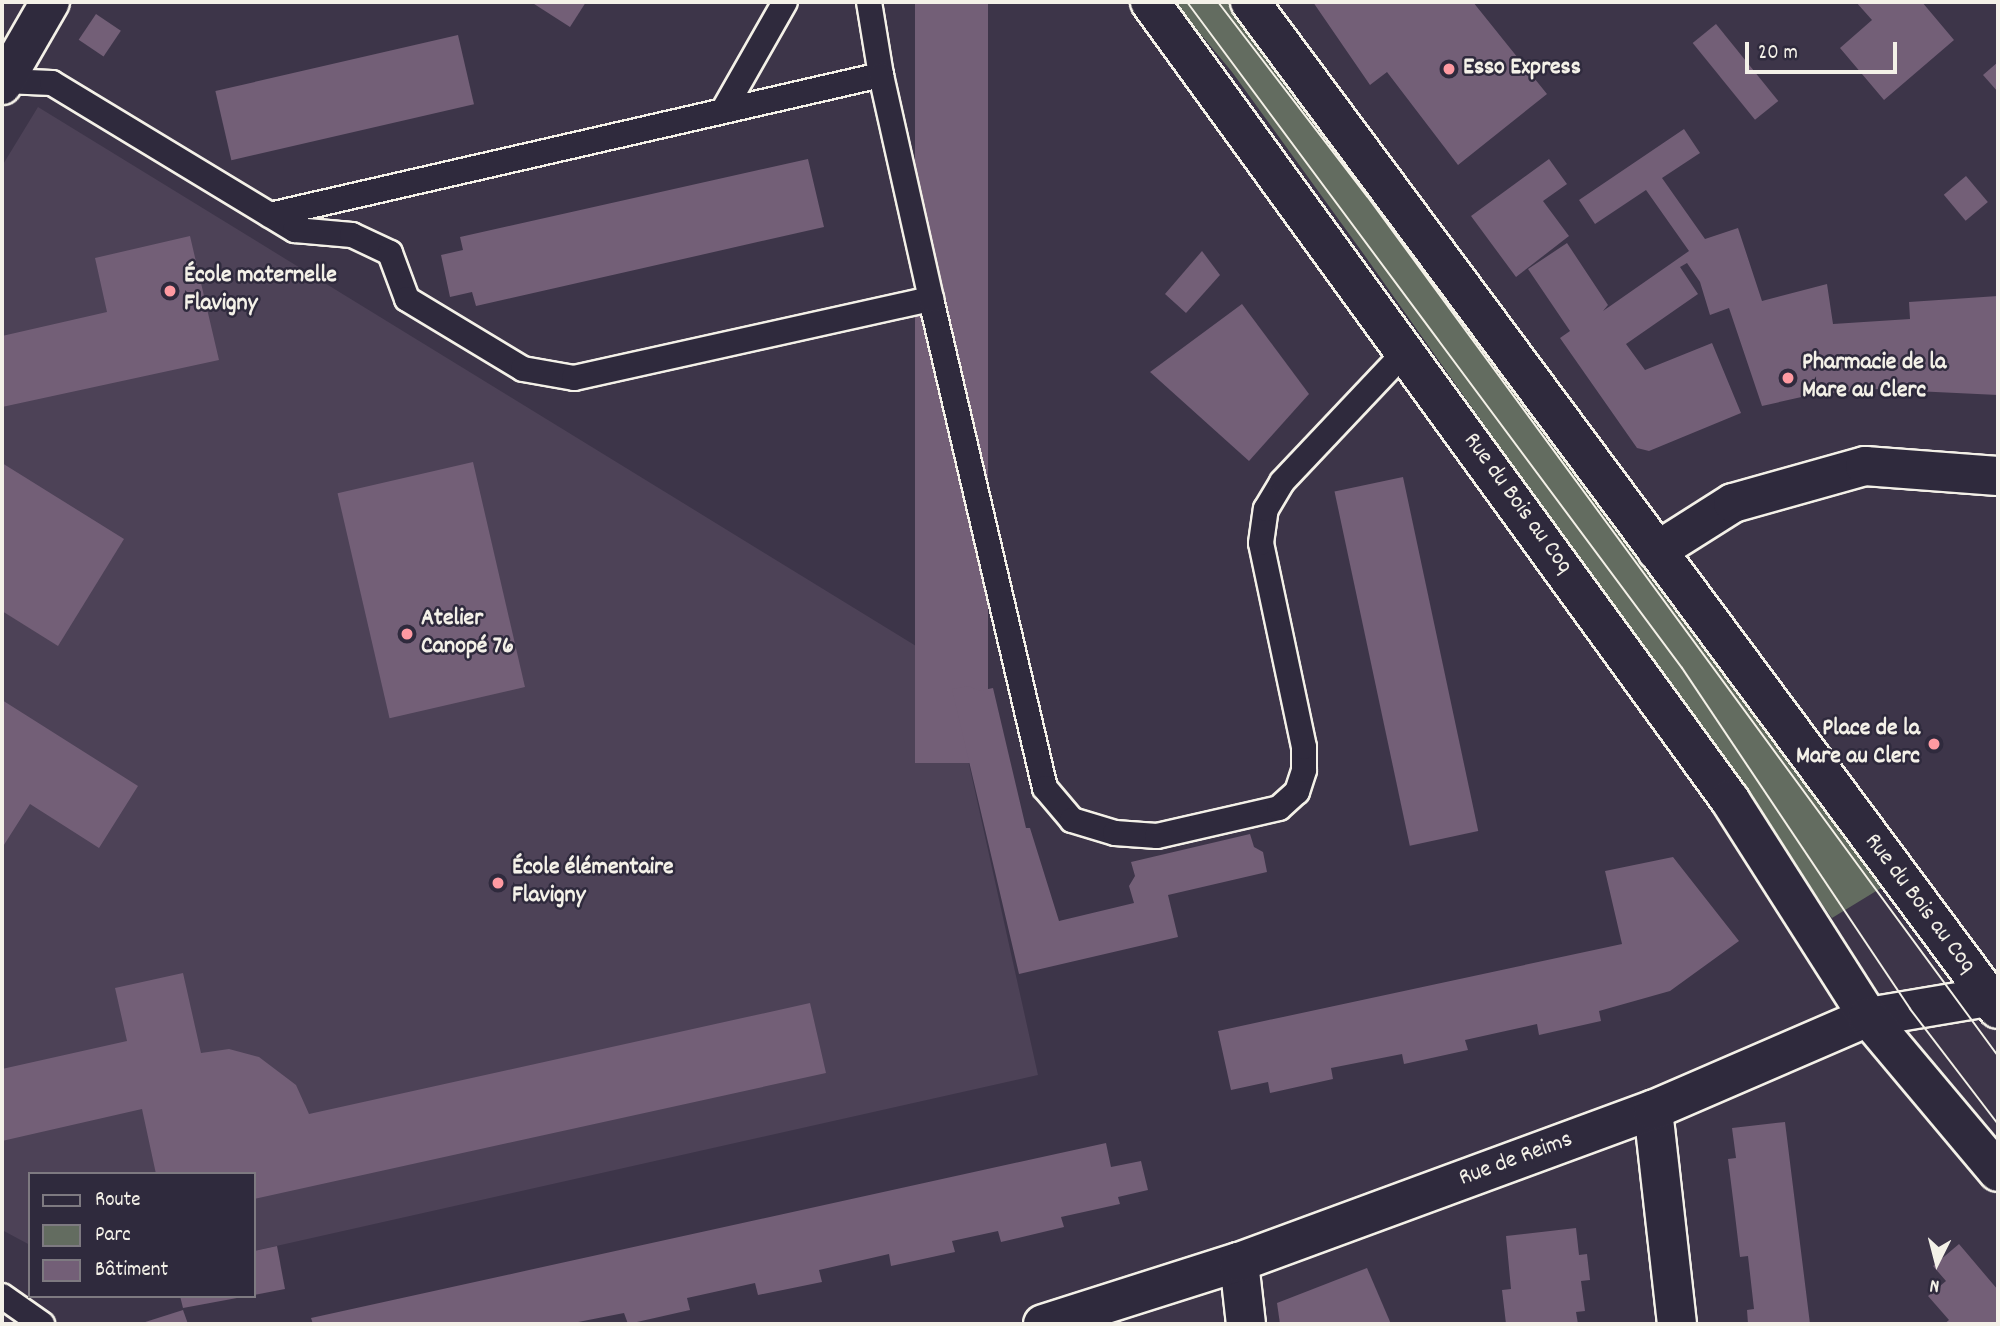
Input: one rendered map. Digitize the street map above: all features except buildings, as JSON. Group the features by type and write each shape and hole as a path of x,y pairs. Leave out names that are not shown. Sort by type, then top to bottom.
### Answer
{"main road":[{"path":"3,82 50,2"},
{"name":"Rue du Bois au Coq","path":"1150,2 1730,800 1868,1017 1998,1172"},
{"name":"Rue du Bois au Coq","path":"1250,2 1336,112 1657,551 1995,1000"},
{"path":"1657,551 1733,503 1865,466 1998,476"},
{"name":"Rue de Reims","path":"1043,1324 1239,1262 1653,1111 1868,1017 1995,1000"},
{"path":"1653,1111 1677,1324"},
{"path":"1239,1262 1246,1324"}],"lane":[{"path":"723,111 785,2"},
{"path":"869,2 881,75 931,299 1045,788 1072,820 1115,833 1157,836 1279,808 1297,792 1304,770 1304,747 1262,543 1266,509 1282,482 1406,351"},
{"path":"270,215 881,75"},
{"path":"3,82 52,83 295,230 352,234 390,253 407,299 523,369 574,378 931,299"},
{"path":"2,1296 42,1324"}],"shaded area":[{"name":"École élémentaire Flavigny","path":"38,107 947,665 1038,1075 256,1251 256,1172 28,1172 28,1244 2,1230 2,166"}],"green space":[{"path":"1174,2 1234,2 1886,885 1832,918 1365,256 1232,72"}],"tram line":[{"path":"1187,2 1682,668 1910,1009 1998,1124"},
{"path":"1218,2 1367,196 1998,1056"}],"place":[{"name":"Esso Express","path":"1449,69"},
{"name":"École maternelle Flavigny","path":"170,291"},
{"name":"Pharmacie de la Mare au Clerc","path":"1788,378"},
{"name":"Atelier Canopé 76","path":"407,634"},
{"name":"Place de la Mare au Clerc","path":"1934,744"},
{"name":"École élémentaire Flavigny","path":"498,883"}]}
